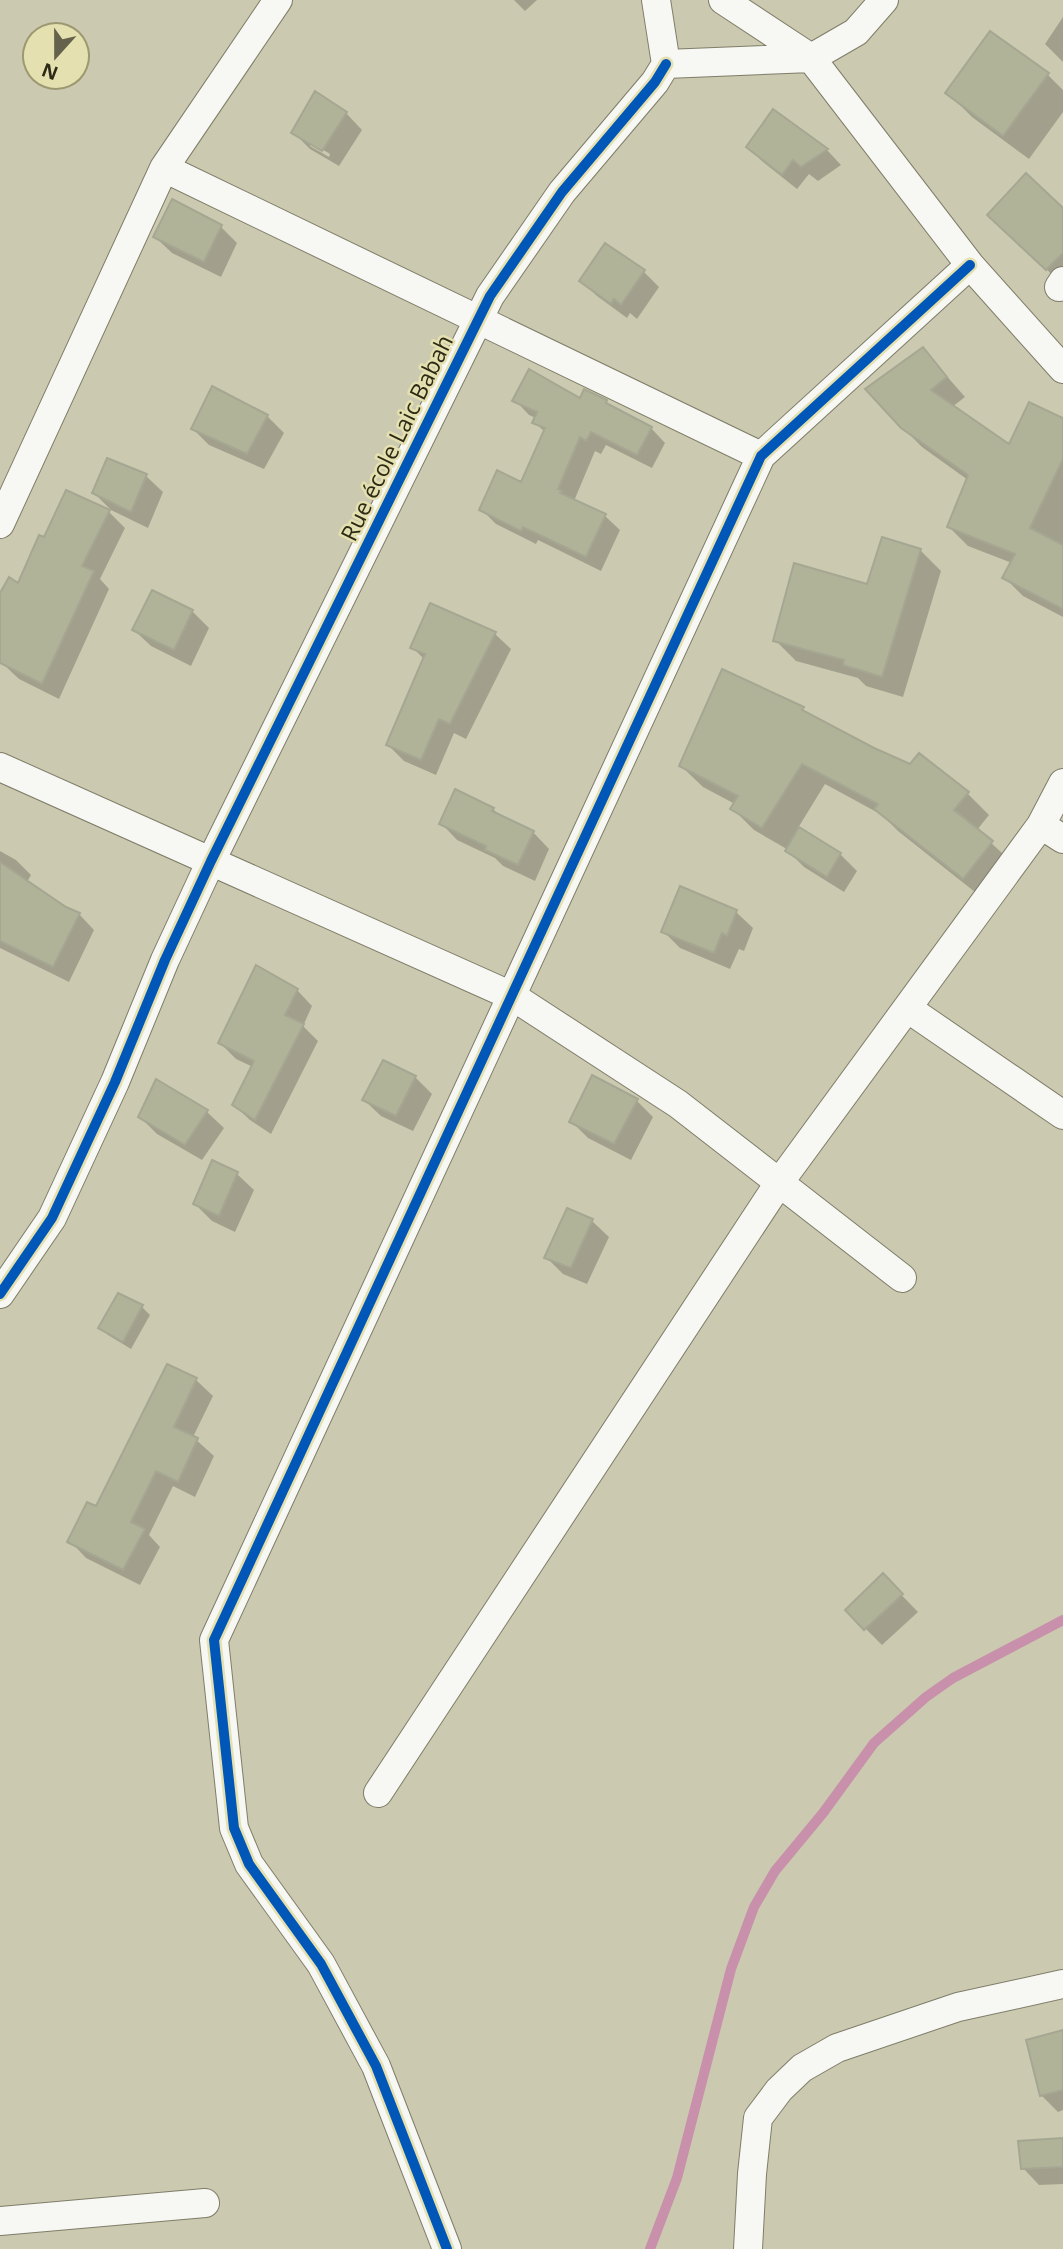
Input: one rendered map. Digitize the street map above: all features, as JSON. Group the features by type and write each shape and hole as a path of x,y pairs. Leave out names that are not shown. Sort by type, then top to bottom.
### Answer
{"street":[{"path":"0,524 164,168 278,0"},
{"path":"656,0 666,64 811,58 856,32 884,0"},
{"path":"723,0 811,58 970,265 1063,369"},
{"name":"Rue école Laic Babah","path":"0,1294 52,1218 115,1082 165,960 211,861 490,296 562,192 655,82 666,64"},
{"path":"164,168 761,456"},
{"path":"447,2249 376,2066 321,1964 249,1864 234,1828 214,1640 761,456 970,265"},
{"path":"0,767 512,996 678,1104 902,1278"},
{"path":"378,1793 779,1183 907,1008 1052,832 1063,783"},
{"path":"907,1008 1063,1115"},
{"path":"748,2249 758,2118 779,2090 802,2068 837,2048 958,2007 1063,1984"},
{"path":"0,2221 205,2203"}],"building":[{"path":"990,31 1049,73 1003,136 945,93"},
{"path":"315,91 347,112 322,151 291,133"},
{"path":"773,109 828,149 801,167 793,160 782,175 746,147"},
{"path":"1026,173 1063,208 1063,253 1046,270 987,215"},
{"path":"172,199 222,225 204,262 153,237"},
{"path":"605,243 645,270 621,305 614,299 611,304 579,281"},
{"path":"923,347 947,377 931,390 1009,444 1029,402 1063,418 1063,459 1030,528 1063,545 1063,609 1002,578 1015,554 947,527 968,475 901,428 865,389"},
{"path":"529,369 580,398 584,389 652,427 637,455 591,432 586,441 580,437 558,489 562,491 560,493 606,514 586,557 523,527 521,531 479,510 497,470 521,482 545,428 532,423 537,412 512,401"},
{"path":"212,386 268,415 247,454 191,429"},
{"path":"107,458 147,474 131,512 92,493"},
{"path":"66,490 110,510 82,566 94,571 42,684 0,663 0,593 9,577 18,583 39,535 44,537"},
{"path":"882,537 921,549 882,677 843,665 844,660 773,641 794,563 867,584"},
{"path":"152,590 193,610 174,650 132,630"},
{"path":"430,603 496,632 450,724 439,719 421,760 386,745 425,654 410,648"},
{"path":"722,669 804,707 802,710 910,764 919,753 969,792 954,810 993,841 963,879 874,809 878,804 802,764 762,828 730,809 738,796 679,766"},
{"path":"455,789 534,831 518,865 485,850 486,846 439,824"},
{"path":"799,827 841,853 827,877 785,851"},
{"path":"0,862 66,907 80,913 53,967 0,941"},
{"path":"680,886 737,910 727,936 722,933 714,953 661,932"},
{"path":"256,965 298,989 285,1015 304,1024 255,1120 232,1105 254,1061 218,1043"},
{"path":"383,1060 416,1076 396,1116 362,1100"},
{"path":"592,1075 638,1099 614,1144 569,1122"},
{"path":"156,1079 208,1110 185,1145 138,1117"},
{"path":"212,1160 238,1172 219,1216 193,1204"},
{"path":"567,1208 593,1219 571,1268 544,1258"},
{"path":"118,1293 143,1305 123,1342 98,1328"},
{"path":"167,1364 197,1378 174,1427 198,1438 178,1482 156,1471 131,1522 145,1529 123,1570 67,1542 87,1502 96,1506"},
{"path":"883,1573 903,1594 864,1630 845,1610"},
{"path":"1063,2030 1063,2090 1040,2096 1026,2040"},
{"path":"1063,2138 1063,2167 1021,2169 1018,2141"}],"waterway":[{"path":"650,2249 677,2178 731,1969 754,1907 775,1871 823,1813 874,1743 926,1697 953,1678 1063,1620"}],"cycle path":[{"path":"0,1294 52,1218 115,1082 165,960 211,861 490,296 562,192 655,82 666,64"},
{"path":"447,2249 376,2066 321,1964 249,1864 234,1828 214,1640 761,456 970,265"}]}
